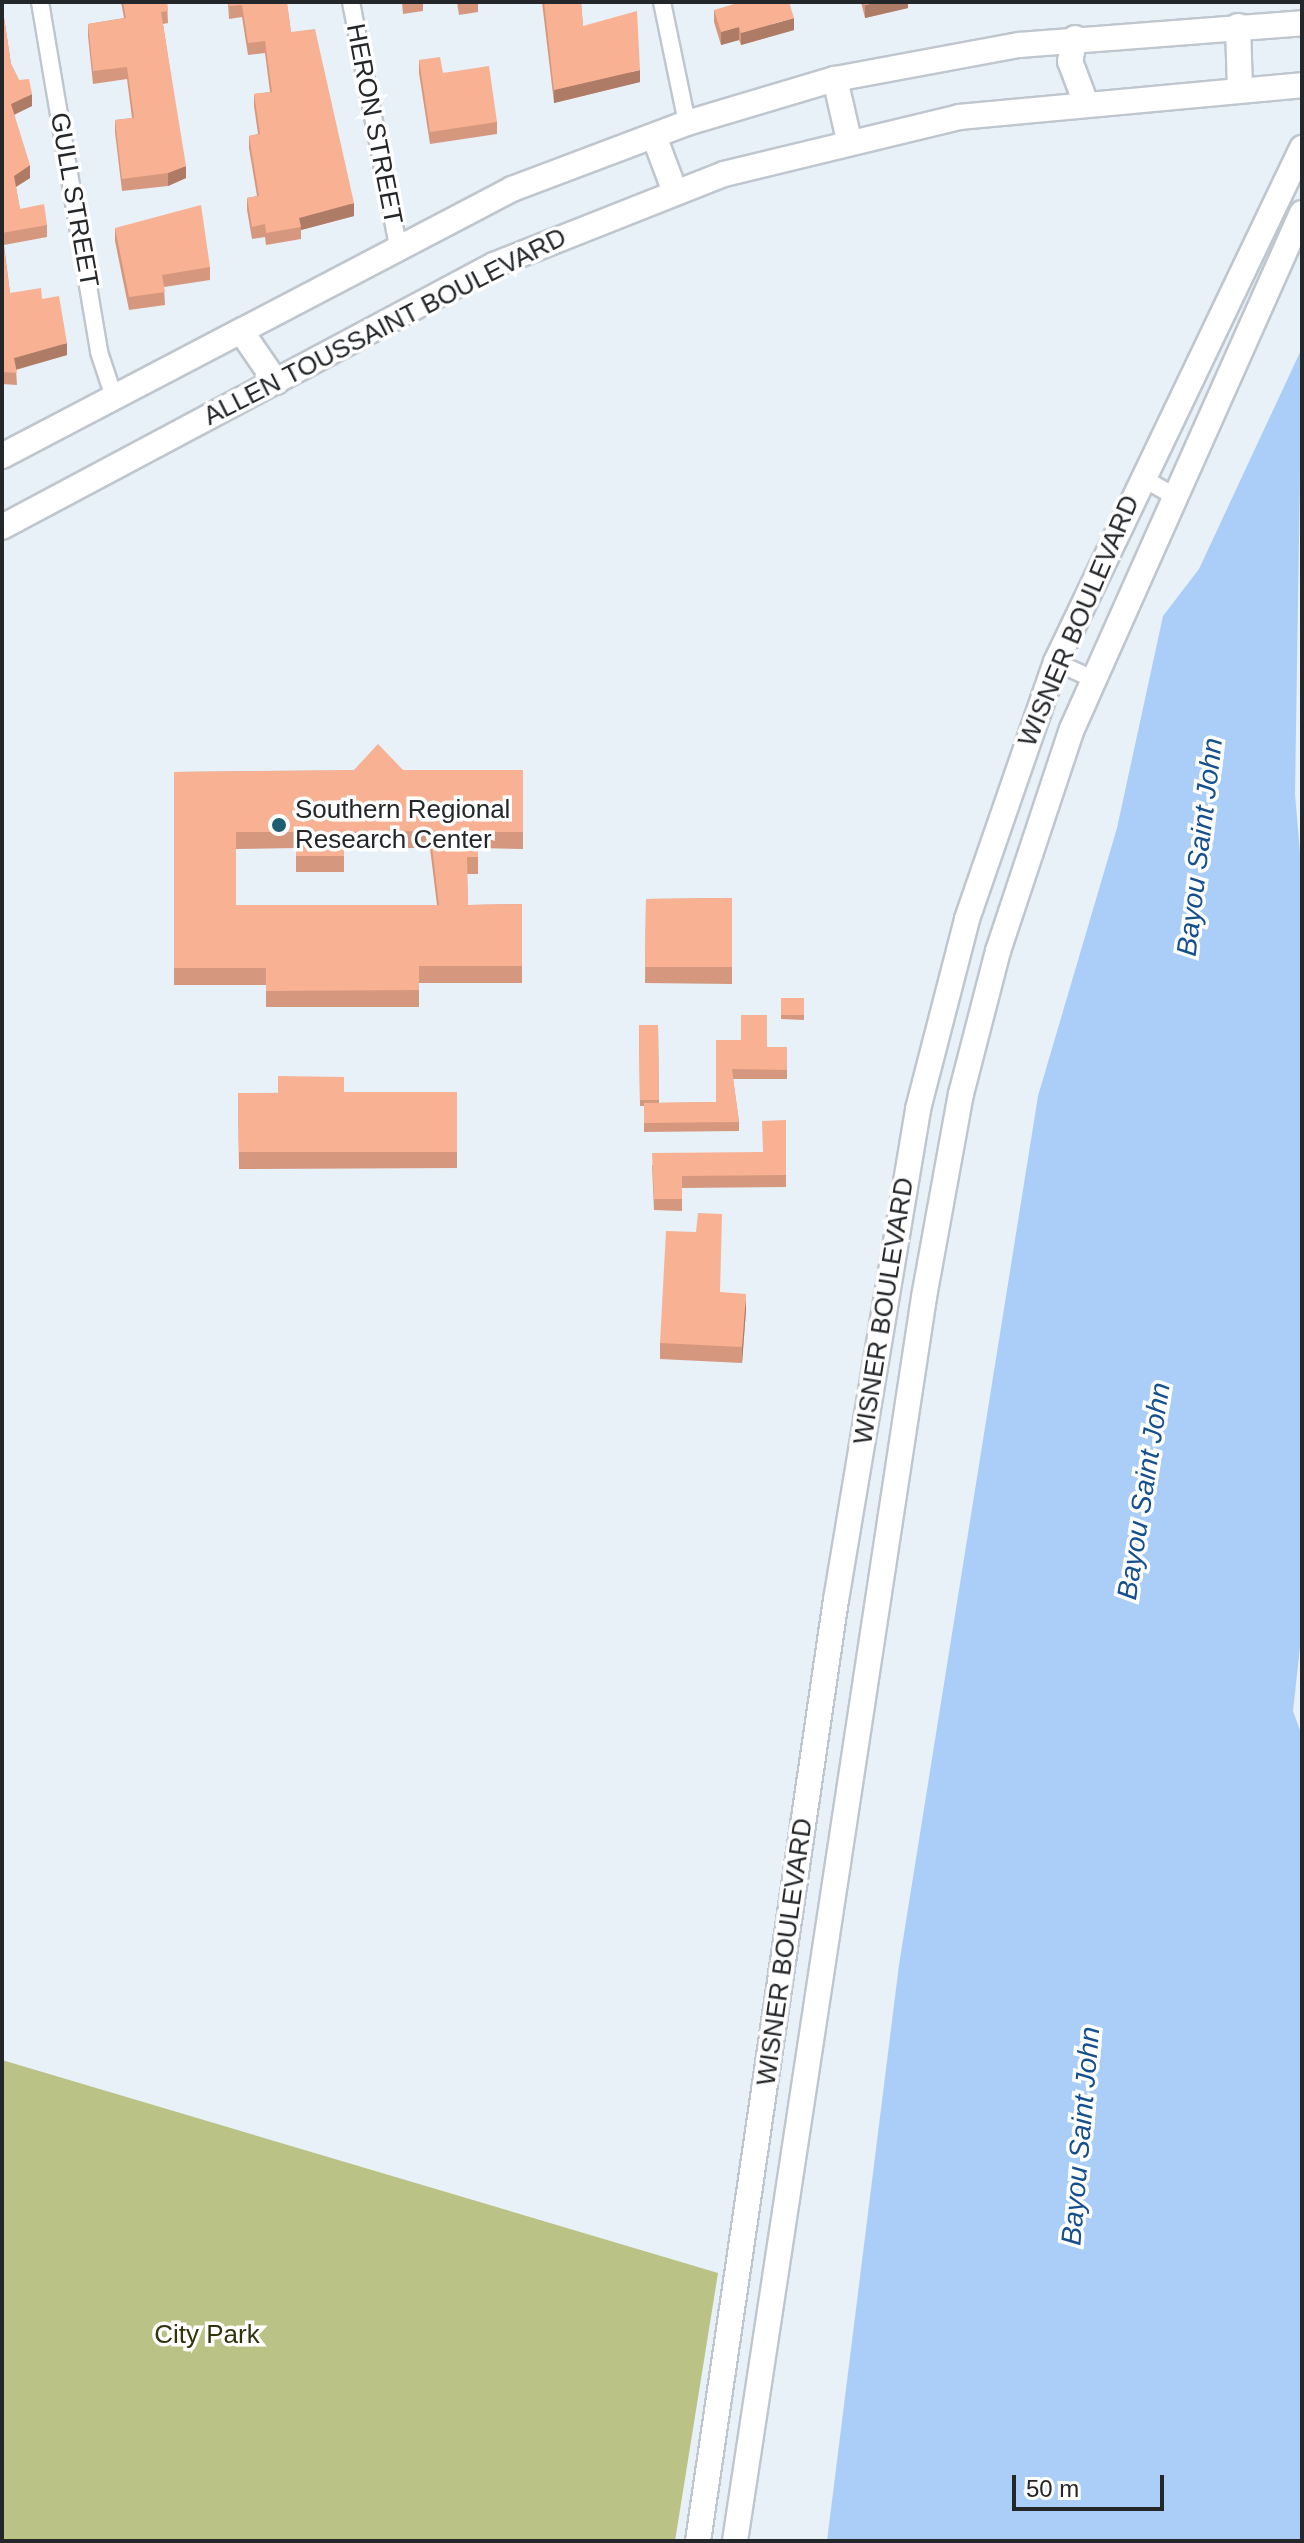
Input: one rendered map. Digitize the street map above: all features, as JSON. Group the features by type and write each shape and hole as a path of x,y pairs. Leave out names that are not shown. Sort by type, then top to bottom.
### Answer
{"street":[{"name":"GULL STREET","path":"40,2 99,352 114,397"},
{"name":"HERON STREET","path":"351,2 398,246"},
{"path":"662,2 687,123"},
{"path":"2,456 512,189 687,123 835,79 1075,38 1302,23"},
{"path":"1238,26 1240,89"},
{"path":"1075,38 1070,61 1085,101"},
{"path":"835,79 849,140"},
{"name":"ALLEN TOUSSAINT BOULEVARD","path":"2,527 494,265 675,192 849,140 1085,101 1302,85"},
{"path":"654,136 675,192"},
{"name":"WISNER BOULEVARD","path":"698,2541 836,1600 918,1109 967,919 1056,662 1141,477 1302,148"},
{"name":"WISNER BOULEVARD","path":"735,2541 921,1311 961,1094 1002,937 1093,679 1302,213"},
{"path":"241,331 276,382"},
{"path":"1141,477 1174,496"},
{"path":"1056,662 1093,679"}],"green space":[{"name":"City Park","path":"2,2060 718,2273 675,2541 2,2541"}],"water":[{"name":"Bayou Saint John","path":"1302,348 1295,794 1302,877 1302,1629 1293,1711 1302,1736 1302,2541 827,2541 899,1965 1038,1096 1117,828 1163,616 1199,569"}],"building":[{"path":"123,2 167,2 168,11 161,12 186,166 168,173 122,179 115,120 134,118 127,67 93,71 88,24 126,18"},
{"path":"229,2 287,2 291,32 315,29 354,203 299,218 301,227 266,233 265,224 252,227 247,198 259,196 249,136 260,134 254,94 272,92 265,41 248,43 242,5 229,6"},
{"path":"544,2 581,2 583,26 637,11 640,70 554,90"},
{"path":"741,2 789,2 794,18 741,33 739,27 721,32 714,10"},
{"path":"2,4 11,64 19,80 29,79 32,94 11,104 30,165 14,176 20,209 44,204 47,225 2,233"},
{"path":"440,57 443,73 489,66 497,122 430,132 419,60"},
{"path":"201,205 210,267 162,275 165,292 129,297 115,228"},
{"path":"2,233 10,293 41,288 42,299 59,296 67,343 14,358 17,373 2,372"},
{"path":"378,744 403,770 523,770 523,832 478,832 478,857 467,857 468,905 522,904 522,966 419,966 419,990 266,991 266,968 174,968 174,772 354,770","holes":["430,831 439,905 236,905 236,832 296,832 296,856 344,856 344,832"]},
{"path":"732,898 732,967 645,967 646,899"},
{"path":"781,998 804,998 804,1015 781,1015"},
{"path":"741,1015 767,1015 767,1047 787,1047 787,1070 732,1069 739,1122 644,1123 644,1103 716,1102 716,1040 741,1040"},
{"path":"639,1025 658,1025 659,1100 640,1100"},
{"path":"278,1076 344,1077 344,1092 457,1092 457,1152 239,1152 238,1093 278,1093"},
{"path":"786,1120 786,1175 682,1176 682,1199 654,1199 652,1153 763,1152 762,1121"},
{"path":"698,1213 722,1214 720,1292 746,1294 742,1347 660,1343 666,1231 696,1232"}],"place":[{"name":"Southern Regional Research Center","path":"279,825"}]}
